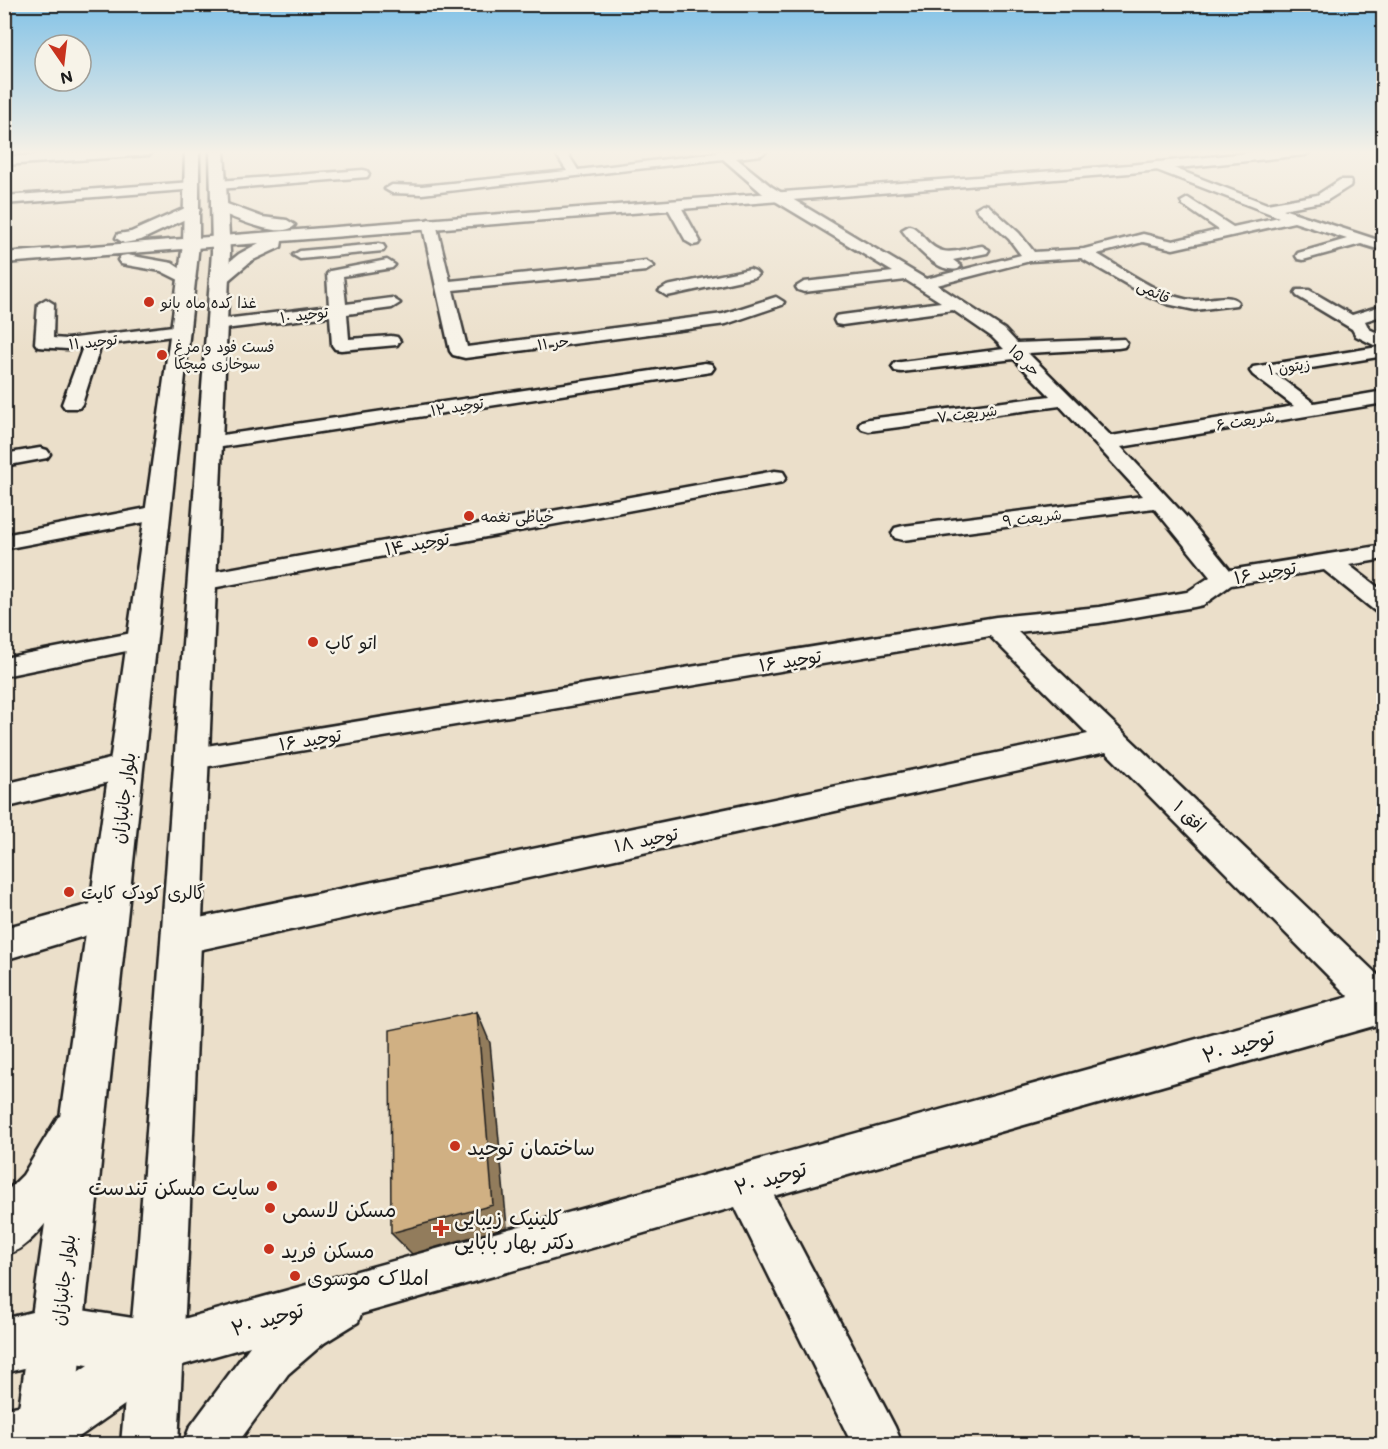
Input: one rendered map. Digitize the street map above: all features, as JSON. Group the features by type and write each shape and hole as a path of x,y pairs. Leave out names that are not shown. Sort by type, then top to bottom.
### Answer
{"main road":[{"path":"4,251 85,248 179,219"},
{"path":"4,258 85,248 135,236 183,219"},
{"name":"بلوار جانبازان","path":"149,1444 158,1349 216,325 203,279 207,219"},
{"path":"244,219 340,231 450,219"},
{"path":"259,219 321,229"},
{"path":"85,248 166,267 203,279 265,246 321,229 445,219"},
{"name":"بلوار جانبازان","path":"30,1437 56,1333 181,330 203,279"},
{"path":"4,1230 40,1192 84,1116"},
{"path":"4,1346 56,1333 158,1349"},
{"path":"30,1437 158,1349"}],"street":[{"path":"681,219 693,241"},
{"name":"حر ۱۵","path":"815,219 998,333 1160,501 1224,579"},
{"path":"990,219 1007,245 1030,257"},
{"path":"1211,219 1229,231"},
{"path":"804,287 915,279 964,272 1030,257 1084,253 1143,238 1164,245 1291,219"},
{"path":"1296,219 1381,245"},
{"name":"حر ۱۱","path":"427,220 446,286 459,351 465,353 726,319 776,302"},
{"path":"909,230 928,252 964,272"},
{"path":"339,251 340,231"},
{"path":"1303,256 1361,240"},
{"path":"1185,242 1206,253"},
{"path":"937,258 1007,245"},
{"path":"300,255 378,248"},
{"name":"قائمی","path":"1084,253 1167,299 1196,306 1230,302"},
{"path":"387,265 336,273 337,310 341,345 391,341"},
{"path":"446,286 646,266"},
{"path":"667,291 750,274"},
{"path":"707,283 741,314"},
{"path":"1303,293 1383,343"},
{"name":"توحید ۱۰","path":"216,325 392,303"},
{"name":"توحید ۱۱","path":"46,304 44,343 67,344 181,330"},
{"path":"842,320 956,305"},
{"path":"1360,329 1355,318 1383,310"},
{"path":"72,404 94,341"},
{"path":"901,367 1015,350 1118,343"},
{"name":"زیتون ۱","path":"1310,409 1259,371 1383,351"},
{"name":"توحید ۱۲","path":"209,443 705,368"},
{"name":"شریعت ۶","path":"1106,443 1383,397"},
{"name":"شریعت ۷","path":"869,426 1065,400"},
{"path":"4,460 40,454"},
{"name":"توحید ۱۴","path":"201,582 775,477"},
{"name":"شریعت ۹","path":"903,533 1160,501"},
{"path":"4,542 158,513"},
{"name":"توحید ۱۶","path":"192,758 996,626 1099,615 1194,599 1224,579 1383,552"},
{"path":"1328,561 1383,605"},
{"name":"افق ۱","path":"996,626 1383,1005"},
{"path":"4,666 142,640"},
{"name":"توحید ۱۸","path":"180,938 1112,740"},
{"path":"4,796 127,767"},
{"path":"4,944 109,914"},
{"name":"توحید ۲۰","path":"158,1349 1383,1005"},
{"path":"745,1184 878,1444"},
{"path":"207,1444 271,1357 308,1327 372,1288"}],"building":[{"name":"ساختمان توحید","path":"477,1012 493,1205 391,1233 390,1030"}],"place":[{"name":"غذا کده ماه بانو","path":"149,302"},
{"name":"فست فود و مرغ سوخاری میچکا","path":"162,355"},
{"name":"خیاطی نغمه","path":"469,516"},
{"name":"اتو کاپ","path":"313,642"},
{"name":"گالری کودک کایت","path":"69,892"},
{"name":"ساختمان توحید","path":"455,1146"},
{"name":"سایت مسکن تندست","path":"272,1186"},
{"name":"مسکن لاسمی","path":"270,1208"},
{"name":"کلینیک زیبایی دکتر بهار بابایی","path":"441,1228"},
{"name":"مسکن فرید","path":"269,1249"},
{"name":"املاک موسوی","path":"295,1276"}]}
